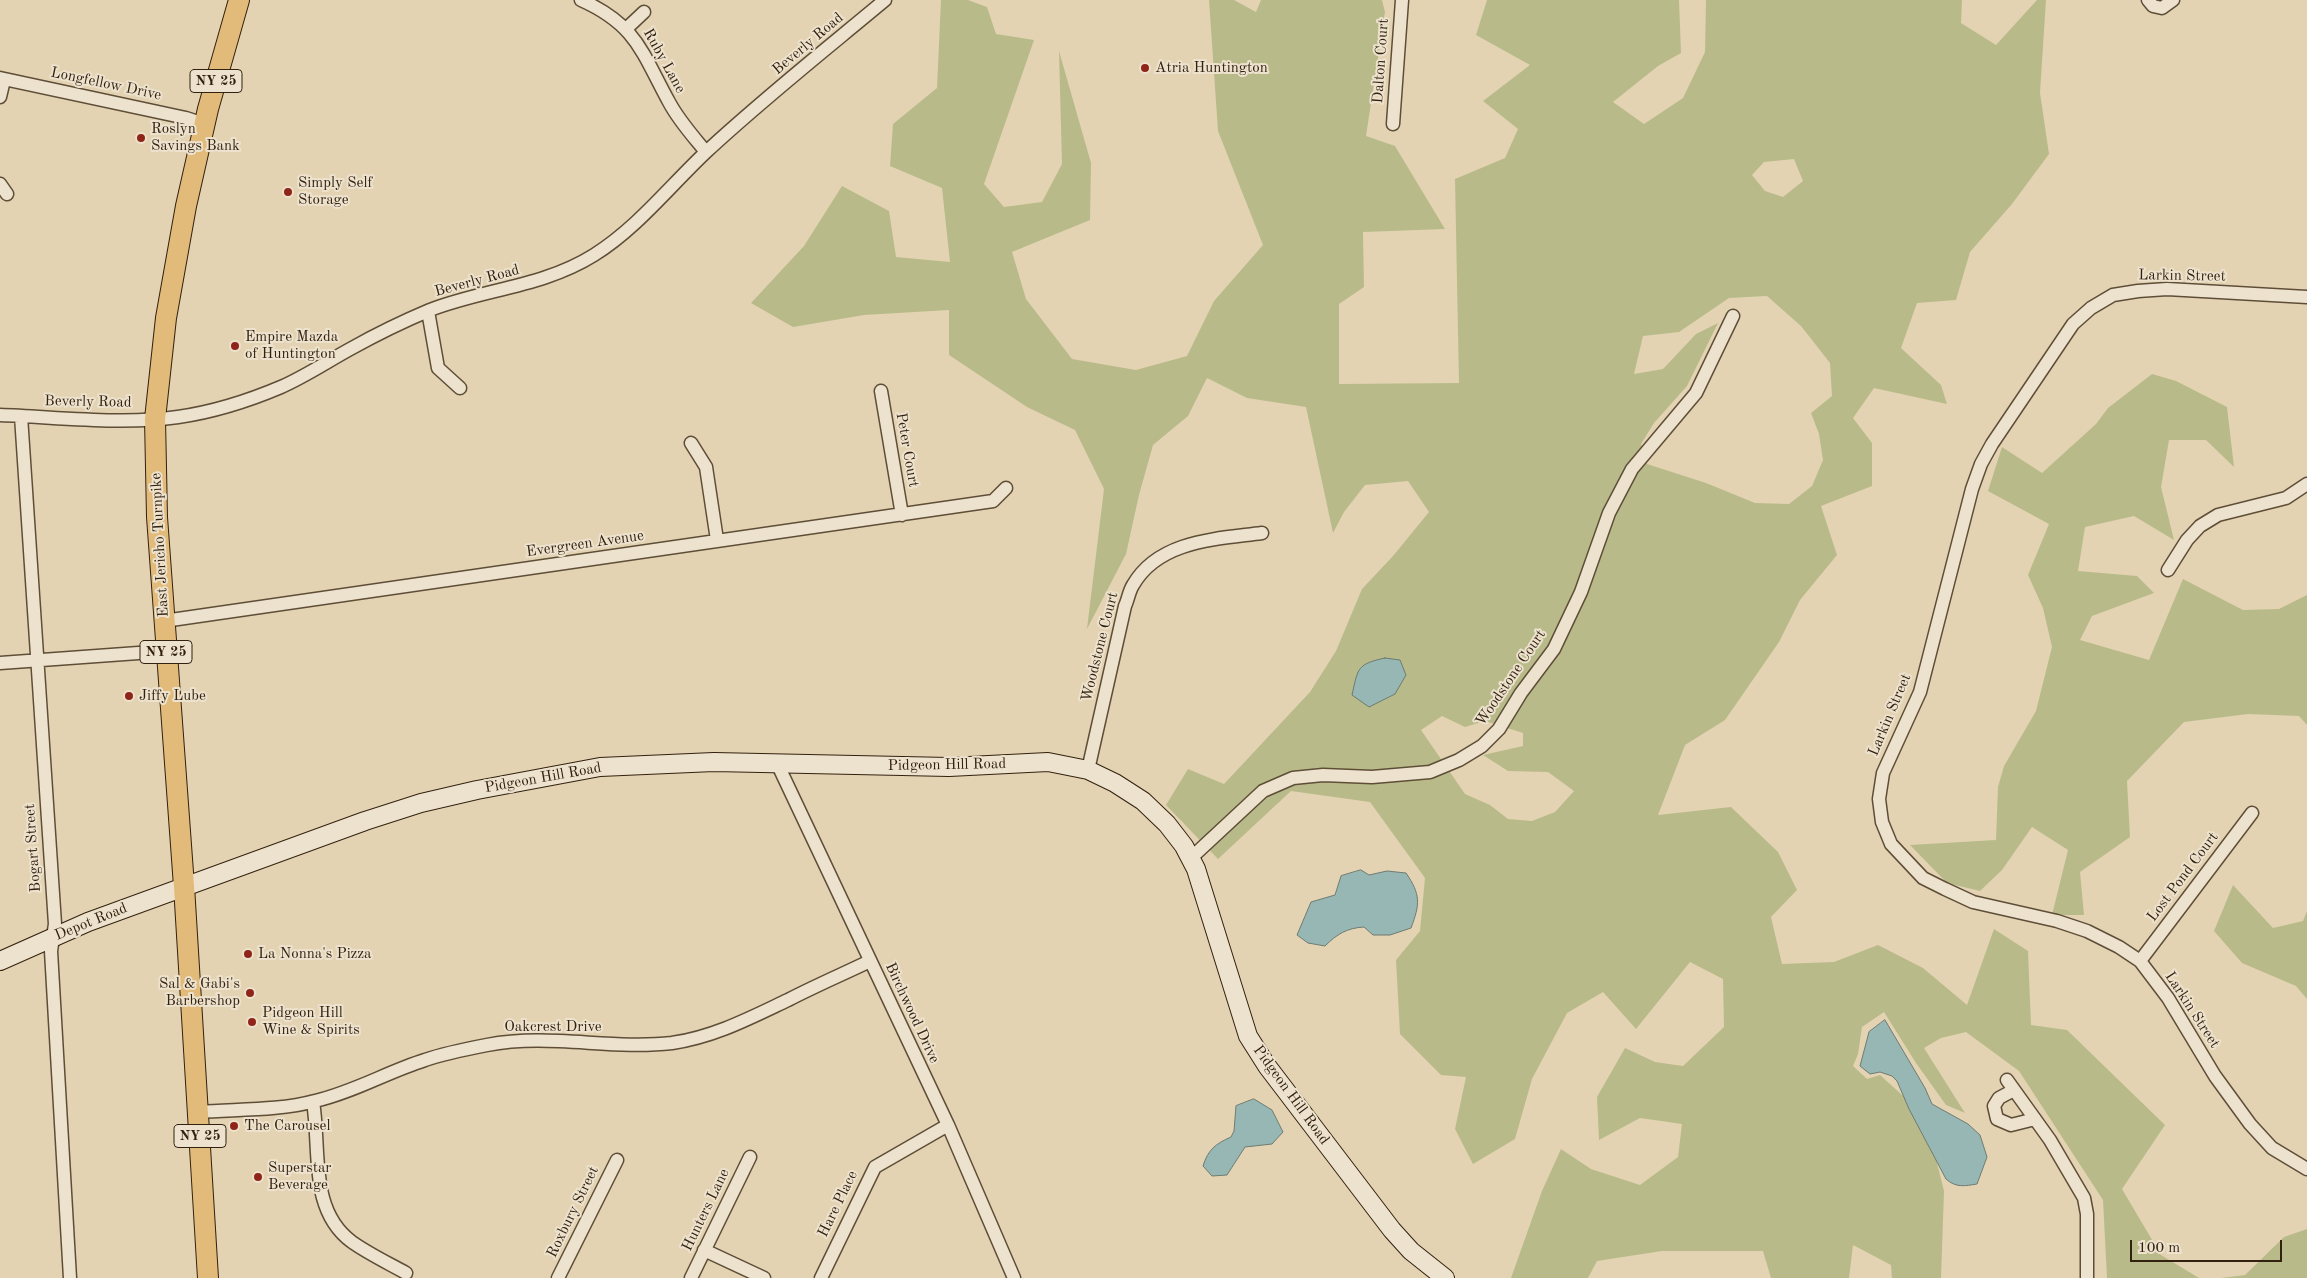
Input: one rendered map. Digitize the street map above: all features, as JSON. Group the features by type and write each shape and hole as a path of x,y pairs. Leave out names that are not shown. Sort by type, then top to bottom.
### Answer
{"main road":[{"name":"East Jericho Turnpike","path":"208,1278 184,886 157,517 155,419 169,302 186,206 204,124 239,0"}],"street":[{"name":"Ruby Lane","path":"581,0 605,12 627,28 650,62 670,103 685,127 706,152"},
{"name":"Beverly Road","path":"0,415 155,419 198,413 239,403 311,373 352,348 428,311 533,282 564,270 593,256 635,223 706,152 885,0"},
{"name":"Dalton Court","path":"1393,124 1402,0"},
{"path":"2148,0 2153,6 2162,8 2173,0"},
{"path":"627,28 644,12"},
{"name":"Longfellow Drive","path":"2,79 186,118 204,124"},
{"path":"0,97 2,79"},
{"name":"Larkin Street","path":"2307,297 2167,290 2138,291 2113,295 2090,308 2073,324 1992,444 1981,464 1972,489 1920,692 1883,773 1879,799 1882,822 1891,844 1923,878 1973,902 2057,921 2087,931 2119,946 2140,961 2168,998 2215,1076 2250,1124 2272,1148 2307,1169"},
{"path":"428,311 438,368 460,388"},
{"name":"Woodstone Court","path":"1190,858 1264,791 1293,778 1324,775 1372,777 1430,772 1458,760 1482,746 1499,729 1521,693 1554,649 1581,592 1609,513 1632,469 1696,393 1733,316"},
{"name":"Peter Court","path":"880,391 902,515"},
{"name":"Bogart Street","path":"21,416 55,924 51,951 70,1278"},
{"path":"691,443 706,467 717,540"},
{"path":"2168,570 2187,540 2200,526 2218,516 2286,498 2307,484"},
{"name":"Evergreen Avenue","path":"164,621 993,501 1006,488"},
{"name":"Woodstone Court","path":"1088,770 1125,606 1133,585 1154,562 1183,546 1262,533"},
{"path":"0,663 37,662 166,651"},
{"name":"Pidgeon Hill Road","path":"184,886 420,803 477,790 600,767 714,762 950,767 1048,762 1088,770 1115,783 1143,801 1168,824 1196,869 1248,1036 1267,1066 1392,1230 1438,1276"},
{"name":"Birchwood Drive","path":"776,763 948,1125 1014,1278"},
{"name":"Lost Pond Court","path":"2140,961 2252,813"},
{"name":"Depot Road","path":"0,961 53,937 184,886"},
{"name":"Oakcrest Drive","path":"199,1112 285,1106 313,1102 345,1093 423,1060 490,1044 518,1040 552,1040 644,1044 672,1043 703,1037 732,1027 870,961"},
{"path":"2035,1118 2011,1125 1997,1119 1994,1106 2010,1085 2035,1118 2071,1174 2084,1198 2087,1214 2088,1278"},
{"path":"313,1102 319,1182 324,1202 332,1219 351,1241 406,1273"},
{"name":"Hare Place","path":"821,1278 875,1167 948,1125"},
{"name":"Hunters Lane","path":"691,1278 750,1157"},
{"name":"Roxbury Street","path":"558,1278 617,1160"},
{"path":"704,1250 764,1278"}],"green space":[{"path":"941,0 968,0 987,7 996,34 1034,40 984,184 1004,207 1042,202 1062,164 1059,51 1091,163 1090,220 1012,252 1026,299 1072,359 1136,370 1187,356 1214,301 1263,245 1218,131 1209,0 1234,0 1256,12 1261,0 1382,0 1385,12 1366,136 1395,146 1445,229 1363,232 1364,287 1339,304 1339,384 1459,383 1455,179 1505,158 1518,129 1483,101 1530,65 1476,35 1487,0 1679,0 1681,53 1658,66 1613,102 1644,124 1683,98 1705,52 1706,0 1962,0 1961,23 1996,45 2037,0 2046,0 2040,93 2049,154 2012,204 1970,252 1956,300 1917,303 1901,348 1941,385 1947,404 1874,388 1853,418 1872,443 1872,486 1821,506 1837,555 1800,600 1779,642 1725,720 1685,745 1658,815 1731,807 1778,852 1797,890 1771,917 1782,964 1834,962 1878,945 1923,968 1967,1005 1994,929 2028,951 2031,1025 2067,1030 2165,1125 2122,1189 2161,1255 2199,1278 2107,1278 2103,1200 2019,1071 1966,1032 1941,1038 1924,1048 1965,1113 1946,1105 1916,1063 1884,1012 1862,1027 1858,1054 1853,1066 1867,1079 1880,1075 1912,1104 1935,1155 1944,1191 1941,1278 1892,1278 1891,1265 1853,1245 1849,1278 1771,1278 1763,1251 1662,1251 1597,1261 1588,1278 1511,1278 1542,1191 1561,1149 1591,1169 1640,1185 1678,1157 1682,1124 1640,1118 1599,1140 1597,1097 1625,1048 1655,1062 1683,1066 1724,1027 1723,979 1690,962 1636,1029 1603,992 1567,1013 1532,1079 1515,1139 1473,1164 1455,1129 1466,1077 1441,1075 1400,1034 1396,960 1420,931 1425,878 1370,802 1291,791 1218,859 1166,805 1188,769 1224,784 1310,692 1336,651 1362,589 1393,556 1429,512 1408,481 1365,485 1344,512 1333,533 1306,407 1247,398 1207,378 1188,416 1153,445 1139,495 1126,554 1087,629 1104,489 1075,430 1027,407 949,355 949,310 864,315 793,327 751,303 804,246 842,186 889,211 896,257 950,262 942,188 890,166 893,124 937,88","holes":["1794,159 1803,181 1783,197 1765,191 1752,175 1764,162","1767,296 1801,326 1830,363 1832,396 1811,413 1819,434 1823,460 1812,486 1789,504 1755,503 1706,483 1647,464 1641,444 1654,423 1687,386 1718,323 1696,334 1663,369 1634,374 1643,336 1679,332 1729,298","1442,716 1465,727 1485,721 1523,733 1523,746 1483,755 1508,771 1548,772 1574,791 1555,812 1532,821 1508,819 1490,805 1465,794 1421,730"]},
{"path":"2152,374 2176,381 2227,407 2234,467 2206,440 2169,440 2161,487 2174,540 2134,516 2085,527 2078,571 2137,576 2154,593 2092,616 2080,640 2149,660 2183,579 2243,610 2279,609 2307,595 2307,725 2299,716 2248,714 2184,722 2127,781 2130,837 2080,872 2084,915 2052,915 2068,850 2032,827 2002,870 1980,891 1947,883 1910,845 1996,840 1998,787 2004,766 2036,711 2052,647 2043,608 2028,575 2049,524 1988,491 2002,447 2042,473 2096,424 2108,408"},
{"path":"2233,885 2273,928 2303,921 2307,911 2307,999 2296,986 2242,963 2214,931"},
{"path":"2307,1229 2307,1278 2221,1278 2245,1275 2284,1237"}],"water":[{"path":"1385,658 1400,660 1406,675 1395,694 1369,707 1352,695 1356,679 1364,665"},
{"path":"1361,870 1369,875 1387,871 1406,873 1417,894 1418,900 1411,928 1390,935 1373,935 1364,927 1347,930 1325,946 1308,943 1297,935 1311,902 1335,895 1341,876"},
{"path":"1885,1020 1925,1088 1932,1104 1968,1124 1980,1135 1987,1157 1977,1184 1957,1185 1946,1179 1909,1109 1897,1081 1892,1076 1880,1072 1870,1074 1860,1066 1869,1032"},
{"path":"1254,1099 1272,1110 1283,1132 1272,1144 1245,1147 1227,1175 1212,1176 1203,1166 1207,1156 1216,1145 1231,1137 1234,1131 1236,1106"}],"place":[{"name":"Atria Huntington","path":"1145,68"},
{"name":"Roslyn Savings Bank","path":"141,138"},
{"name":"Simply Self Storage","path":"288,192"},
{"name":"Empire Mazda of Huntington","path":"235,346"},
{"name":"Jiffy Lube","path":"129,696"},
{"name":"La Nonna's Pizza","path":"248,954"},
{"name":"Sal & Gabi's Barbershop","path":"250,993"},
{"name":"Pidgeon Hill Wine & Spirits","path":"252,1022"},
{"name":"The Carousel","path":"234,1126"},
{"name":"Superstar Beverage","path":"258,1177"}]}
